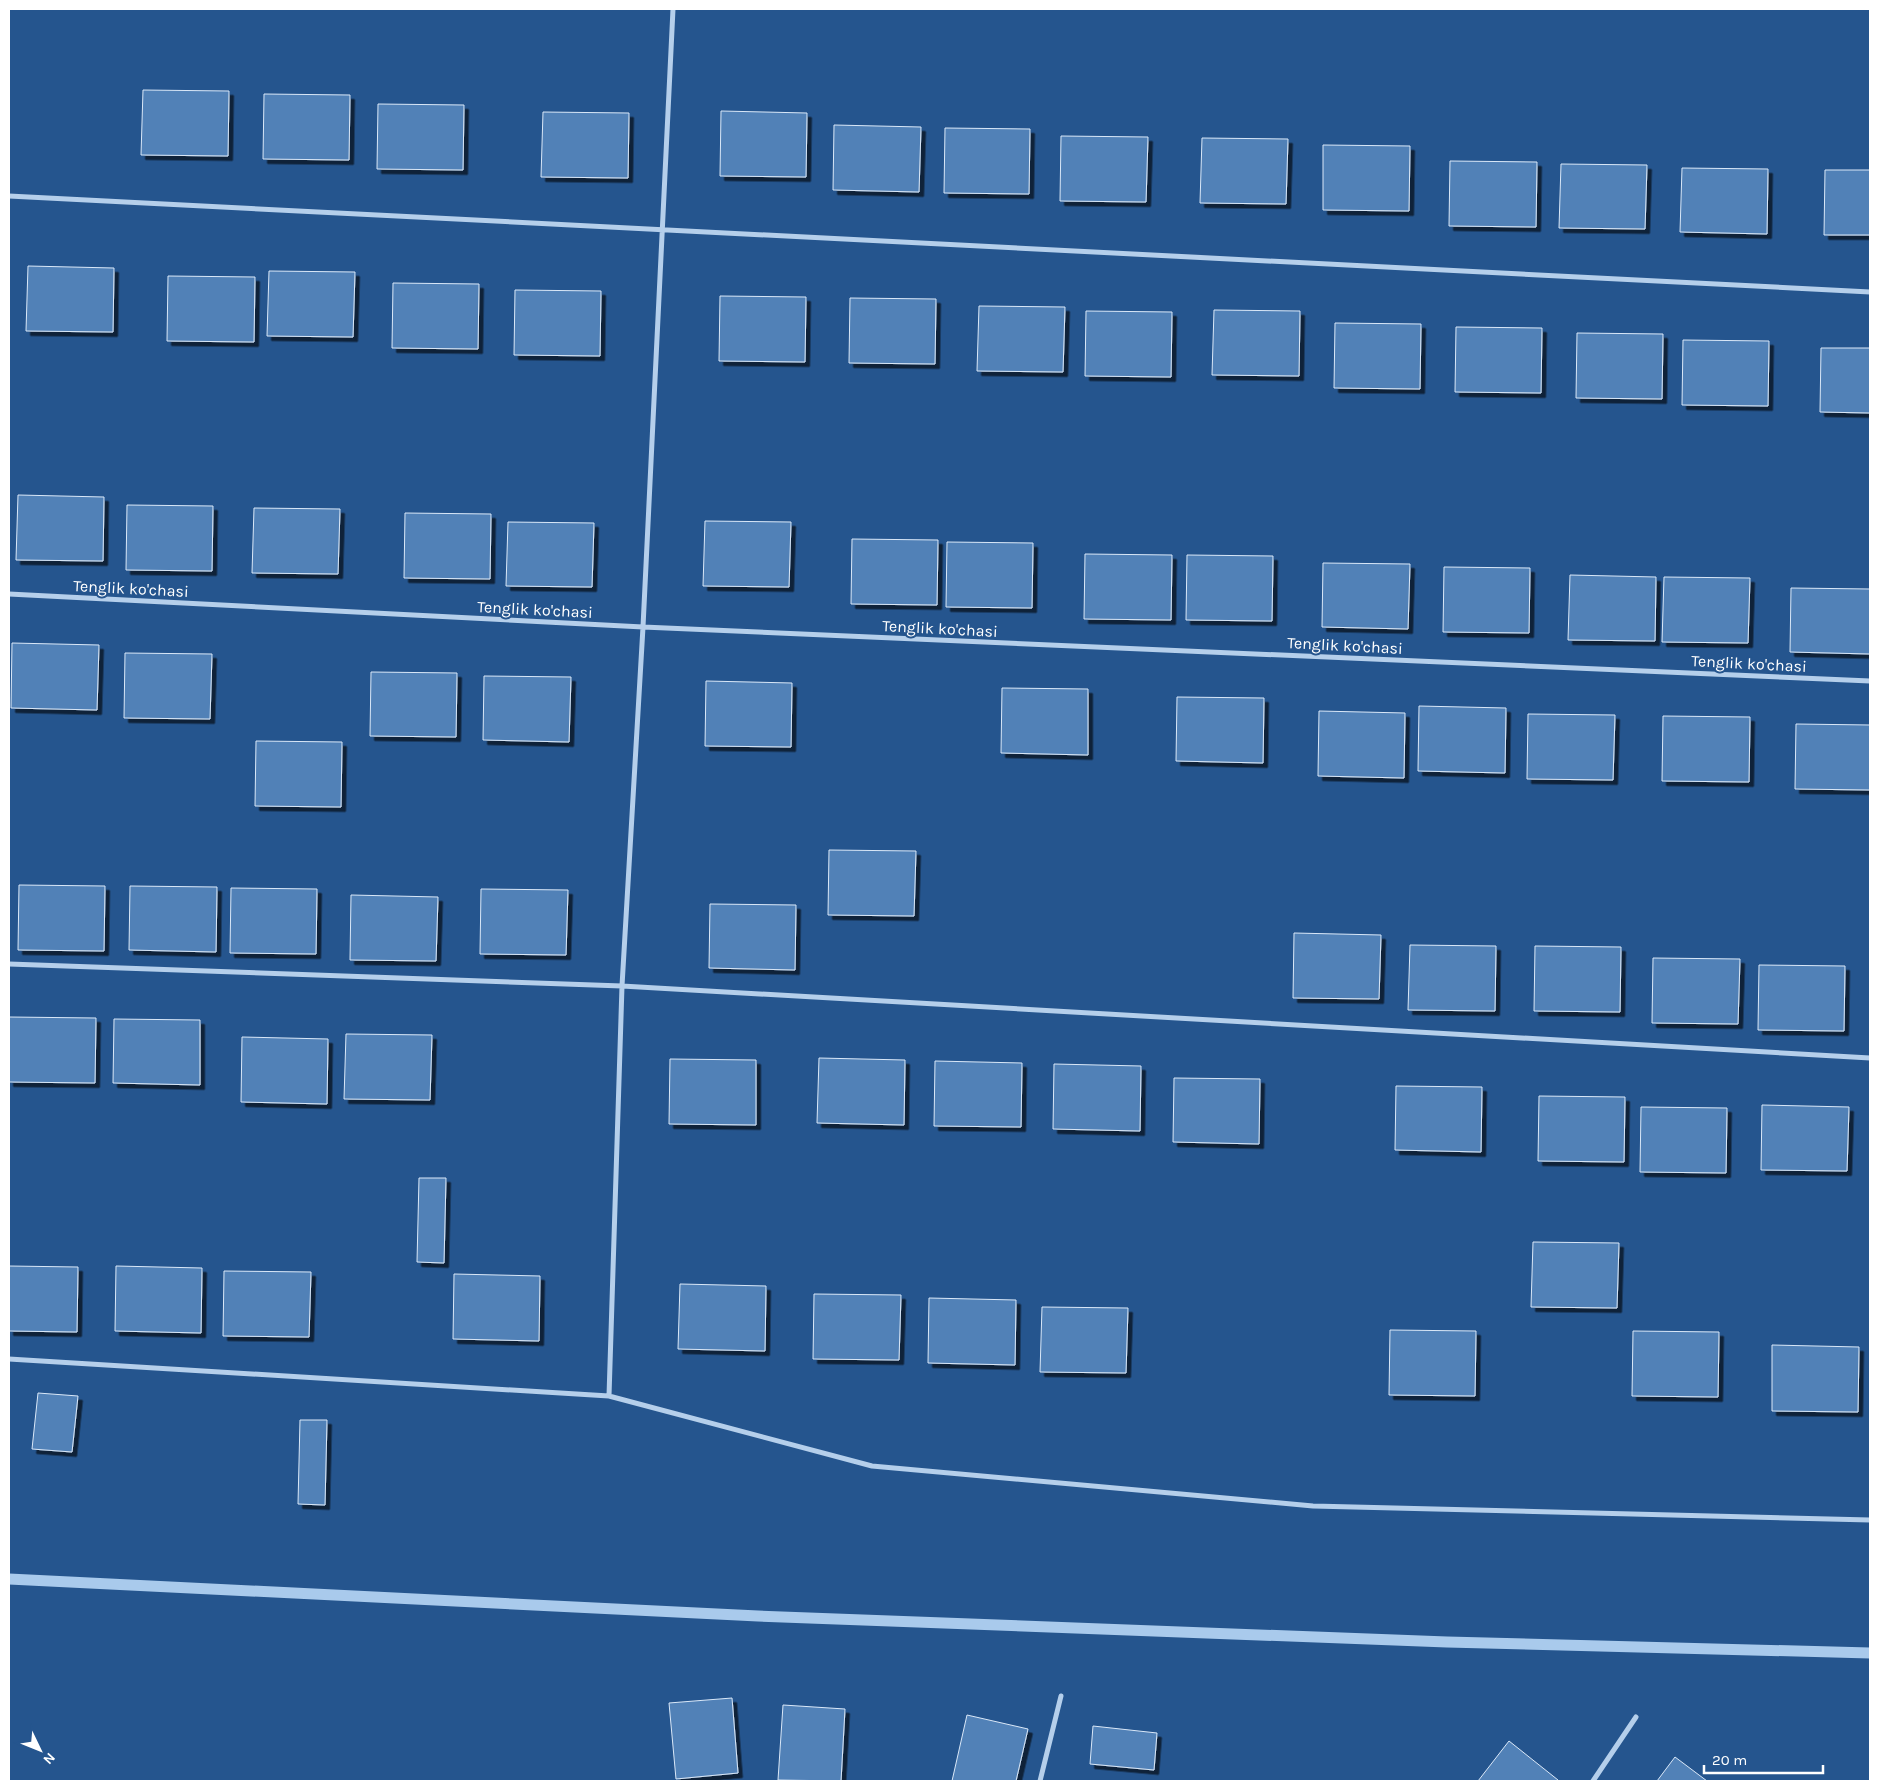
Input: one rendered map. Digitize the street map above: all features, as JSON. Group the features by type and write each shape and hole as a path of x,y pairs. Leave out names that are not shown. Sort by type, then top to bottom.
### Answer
{"street":[{"path":"609,1396 622,986 643,627 673,9"},
{"path":"9,196 1870,292"},
{"name":"Tenglik ko'chasi","path":"9,594 643,627 1870,681"},
{"path":"9,964 622,986 1870,1058"},
{"path":"9,1359 609,1396 872,1466 1313,1506 1870,1520"},
{"path":"1040,1781 1061,1696"},
{"path":"1593,1781 1636,1717"}],"building":[{"path":"143,90 229,91 228,156 141,155"},
{"path":"264,94 350,95 349,160 263,159"},
{"path":"378,104 464,105 463,170 377,169"},
{"path":"721,111 807,113 806,177 720,176"},
{"path":"543,112 629,113 628,178 541,177"},
{"path":"834,125 921,127 919,192 833,190"},
{"path":"945,128 1030,129 1029,194 944,193"},
{"path":"1061,136 1148,137 1146,202 1060,201"},
{"path":"1202,138 1288,139 1286,204 1200,203"},
{"path":"1323,145 1410,146 1409,211 1323,210"},
{"path":"1450,161 1537,162 1536,227 1449,226"},
{"path":"1561,164 1647,165 1645,229 1559,228"},
{"path":"1682,168 1768,169 1767,234 1680,232"},
{"path":"1825,170 1870,170 1870,235 1824,235"},
{"path":"28,266 114,268 113,332 26,331"},
{"path":"269,271 355,272 353,337 267,336"},
{"path":"168,276 255,277 254,342 167,341"},
{"path":"393,283 479,284 478,349 392,348"},
{"path":"515,290 601,291 600,356 514,355"},
{"path":"720,296 806,297 805,362 719,361"},
{"path":"850,298 936,299 935,364 849,363"},
{"path":"979,306 1065,307 1063,372 977,371"},
{"path":"1214,310 1300,311 1299,376 1212,375"},
{"path":"1086,311 1172,312 1171,377 1085,376"},
{"path":"1335,323 1421,324 1420,389 1334,388"},
{"path":"1456,327 1542,328 1541,393 1455,392"},
{"path":"1577,333 1663,334 1662,399 1576,398"},
{"path":"1683,340 1769,341 1768,406 1682,405"},
{"path":"1821,348 1870,348 1870,413 1820,412"},
{"path":"18,495 104,497 103,561 16,560"},
{"path":"127,505 213,506 212,571 126,570"},
{"path":"254,508 340,509 338,574 252,573"},
{"path":"405,513 491,514 490,579 404,578"},
{"path":"705,521 791,522 789,587 703,586"},
{"path":"508,522 594,523 592,587 506,586"},
{"path":"852,539 938,540 937,605 851,604"},
{"path":"947,542 1033,543 1032,608 946,607"},
{"path":"1085,554 1172,555 1171,620 1084,619"},
{"path":"1187,555 1273,556 1272,621 1186,620"},
{"path":"1323,563 1410,564 1408,629 1322,627"},
{"path":"1444,567 1530,568 1529,633 1443,632"},
{"path":"1570,575 1656,577 1655,641 1568,640"},
{"path":"1664,577 1750,578 1748,643 1662,642"},
{"path":"1791,588 1870,589 1870,654 1790,652"},
{"path":"12,643 99,645 97,710 11,708"},
{"path":"125,653 212,654 210,719 124,718"},
{"path":"371,672 457,673 456,737 370,736"},
{"path":"484,676 571,677 569,742 483,740"},
{"path":"706,681 792,683 791,747 705,746"},
{"path":"1002,688 1088,689 1088,755 1001,753"},
{"path":"1177,697 1264,698 1263,763 1176,761"},
{"path":"1419,706 1506,708 1505,773 1418,771"},
{"path":"1319,711 1405,713 1404,778 1318,776"},
{"path":"1528,714 1615,715 1613,780 1527,779"},
{"path":"1663,716 1750,717 1749,782 1662,781"},
{"path":"1796,724 1870,725 1870,790 1795,789"},
{"path":"256,741 342,742 341,807 255,806"},
{"path":"829,850 916,851 914,916 828,915"},
{"path":"19,885 105,886 104,951 18,950"},
{"path":"130,886 217,887 216,952 129,950"},
{"path":"231,888 317,889 316,954 230,953"},
{"path":"481,889 568,890 566,955 480,954"},
{"path":"351,895 438,897 436,961 350,960"},
{"path":"710,904 796,905 795,970 709,968"},
{"path":"1294,933 1381,935 1379,999 1293,998"},
{"path":"1410,945 1496,946 1495,1011 1408,1010"},
{"path":"1535,946 1621,947 1620,1012 1534,1011"},
{"path":"1653,958 1740,959 1738,1024 1652,1023"},
{"path":"1759,965 1845,966 1844,1031 1758,1030"},
{"path":"9,1017 96,1018 95,1083 9,1082"},
{"path":"114,1019 200,1020 200,1085 113,1083"},
{"path":"346,1034 432,1035 430,1100 344,1099"},
{"path":"242,1037 328,1039 327,1104 241,1102"},
{"path":"819,1058 905,1060 904,1125 817,1123"},
{"path":"670,1059 756,1060 756,1125 669,1124"},
{"path":"935,1061 1022,1063 1021,1127 934,1126"},
{"path":"1054,1064 1141,1066 1140,1131 1053,1129"},
{"path":"1174,1078 1260,1079 1259,1144 1173,1142"},
{"path":"1396,1086 1482,1087 1481,1152 1395,1150"},
{"path":"1539,1096 1625,1097 1624,1162 1538,1161"},
{"path":"1762,1105 1849,1107 1847,1171 1761,1170"},
{"path":"1641,1107 1727,1108 1726,1173 1640,1172"},
{"path":"419,1178 446,1178 444,1263 417,1262"},
{"path":"1533,1242 1619,1243 1617,1308 1531,1307"},
{"path":"9,1266 78,1267 77,1332 9,1331"},
{"path":"116,1266 202,1268 201,1333 115,1331"},
{"path":"224,1271 311,1272 309,1337 223,1336"},
{"path":"454,1274 540,1276 539,1341 453,1339"},
{"path":"680,1284 766,1286 765,1351 678,1349"},
{"path":"814,1294 901,1295 899,1360 813,1359"},
{"path":"929,1298 1016,1300 1015,1365 928,1363"},
{"path":"1042,1307 1128,1308 1126,1373 1040,1372"},
{"path":"1390,1330 1476,1331 1475,1396 1389,1395"},
{"path":"1633,1331 1719,1332 1718,1397 1632,1396"},
{"path":"1772,1345 1859,1347 1858,1412 1772,1411"},
{"path":"38,1393 78,1396 72,1452 32,1449"},
{"path":"300,1420 327,1420 325,1505 298,1504"},
{"path":"732,1698 738,1773 676,1779 669,1703"},
{"path":"783,1705 845,1709 841,1781 778,1780"},
{"path":"967,1715 1028,1729 1016,1781 952,1781"},
{"path":"1093,1726 1157,1733 1154,1770 1090,1764"},
{"path":"1509,1741 1558,1780 1478,1781"},
{"path":"1675,1757 1707,1781 1657,1781"}],"waterway":[{"path":"9,1579 758,1616 1447,1642 1870,1653"}]}
